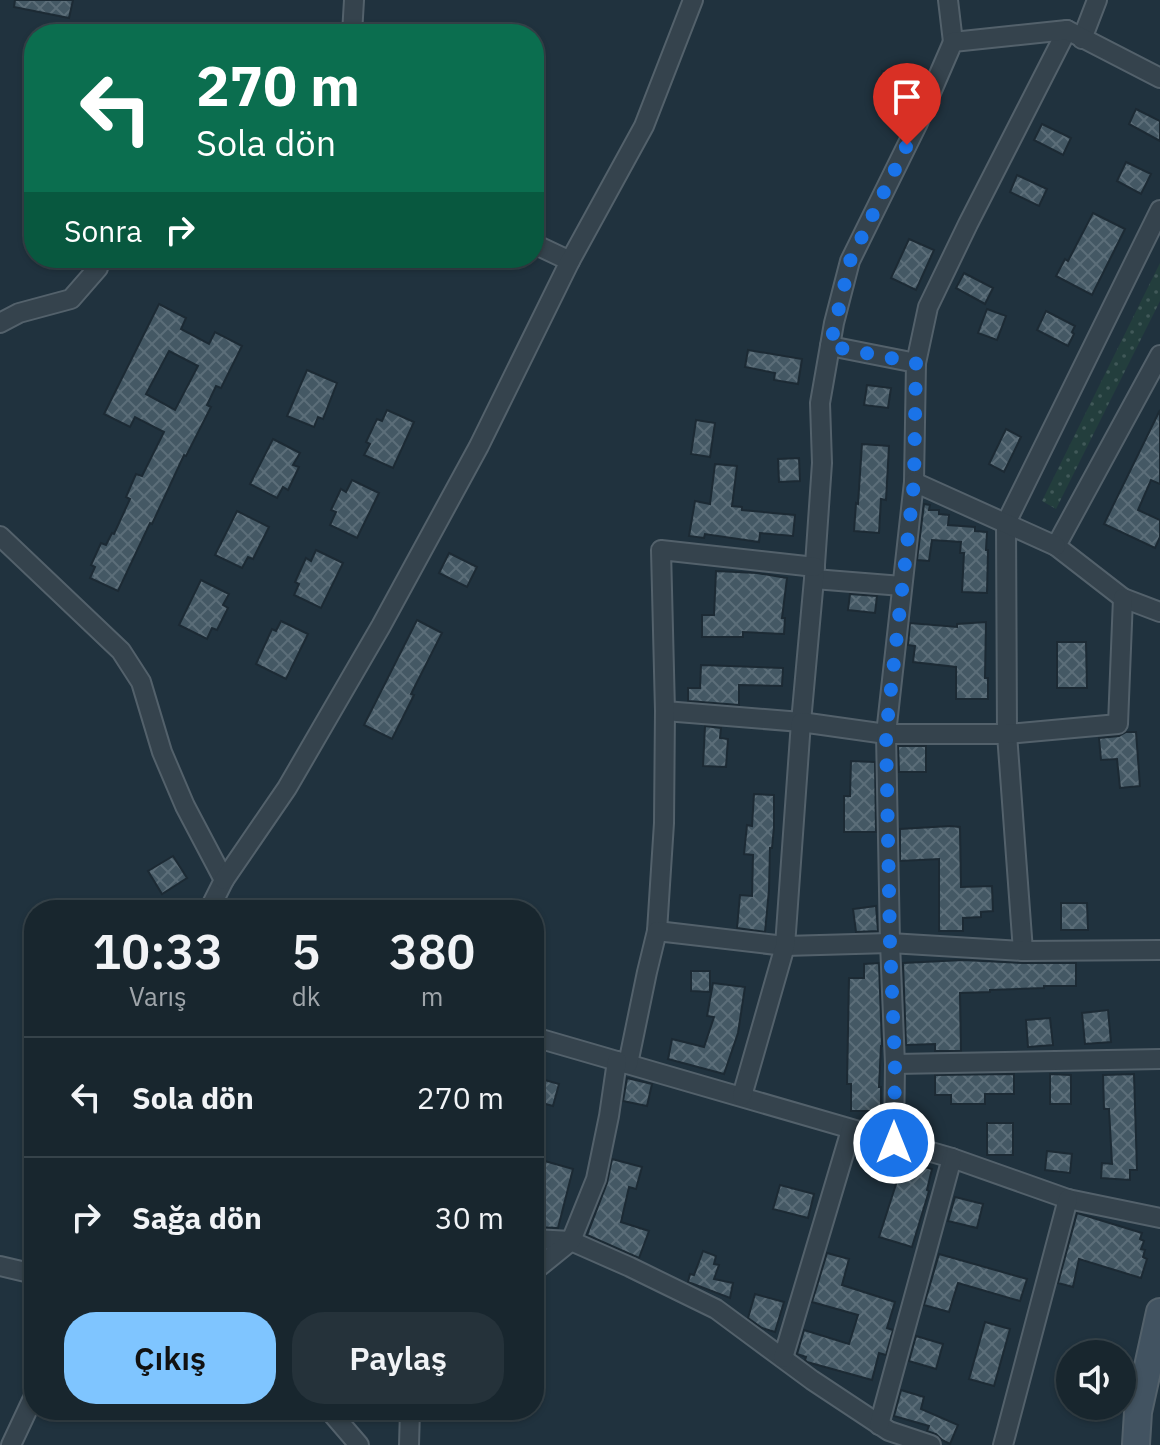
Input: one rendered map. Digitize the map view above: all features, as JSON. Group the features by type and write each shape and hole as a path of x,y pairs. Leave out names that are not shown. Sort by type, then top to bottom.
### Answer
{"main road":[{"path":"1136,1445 1138,1412 1159,1316"},
{"path":"1136,1445 1143,1435 1160,1427"}],"street":[{"path":"353,24 354,0"},
{"path":"214,900 224,880 287,788 381,626 479,446 570,261 644,126 693,0"},
{"path":"742,1096 785,946 815,573 822,463 820,403 830,346 850,261 905,150 953,42 948,0"},
{"path":"894,1143 895,1064 886,734 914,482 916,363 928,307 968,224 1074,34 1097,0"},
{"path":"953,42 1074,34 1160,78"},
{"path":"1023,951 1007,734 1006,523 1160,210"},
{"path":"544,249 570,261"},
{"path":"0,323 19,313 71,299 98,268"},
{"path":"830,346 916,363"},
{"path":"1056,546 1160,355"},
{"path":"914,482 1056,546 1123,598 1160,612"},
{"path":"0,536 121,651 141,682 162,752 185,806 224,880"},
{"path":"544,1263 571,1241 596,1179 609,1116 657,931 664,823 661,550 902,586"},
{"path":"665,711 801,722 886,734 1007,734 1118,724 1123,598"},
{"path":"657,931 785,946 890,943 1023,951 1160,950"},
{"path":"544,1040 952,1158 1068,1199 1160,1218"},
{"path":"895,1064 1160,1059"},
{"path":"783,1358 851,1130"},
{"path":"879,1425 952,1158"},
{"path":"1003,1445 1068,1199"},
{"path":"544,1240 571,1241 716,1309 879,1425 931,1445"},
{"path":"0,1266 24,1272"},
{"path":"1159,1316 1160,1370"},
{"path":"8,1443 24,1414"},
{"path":"338,1420 359,1445"},
{"path":"409,1445 410,1420"}],"green space":[{"path":"1160,263 1160,301 1056,509 1042,501"}],"building":[{"path":"15,0 73,0 69,18 14,7"},
{"path":"882,71 913,76 910,101 893,99 892,107 877,105"},
{"path":"1136,109 1160,121 1160,141 1129,124"},
{"path":"1042,124 1071,138 1063,155 1034,140"},
{"path":"1126,162 1151,174 1141,194 1117,181"},
{"path":"1017,175 1047,189 1039,206 1010,192"},
{"path":"1093,213 1125,229 1092,295 1056,276 1065,259 1068,261"},
{"path":"909,239 934,250 916,290 891,278"},
{"path":"964,273 993,288 985,304 956,288"},
{"path":"159,304 186,318 181,329 209,344 215,332 242,346 221,388 216,386 207,405 211,407 184,455 118,591 90,578 95,567 91,565 101,543 106,545 114,534 130,499 126,497 136,474 142,476 164,432 135,417 130,427 104,414","holes":["169,351 198,366 175,410 146,394"]},
{"path":"987,309 1006,316 997,340 978,333"},
{"path":"1046,311 1075,326 1068,346 1037,330"},
{"path":"748,350 802,359 798,384 774,380 775,373 745,367"},
{"path":"307,370 337,383 323,419 318,417 314,427 287,416"},
{"path":"867,385 891,388 888,408 864,405"},
{"path":"387,410 414,422 393,468 364,455 370,444 366,442 377,419 382,421"},
{"path":"1160,410 1160,484 1151,480 1138,510 1160,520 1160,537 1155,548 1104,524"},
{"path":"696,420 715,423 710,457 691,454"},
{"path":"1006,429 1021,437 1004,472 989,464"},
{"path":"273,439 300,453 293,465 299,467 288,490 283,487 277,498 250,484"},
{"path":"862,444 889,446 886,500 881,499 879,533 854,531"},
{"path":"799,458 800,481 779,482 778,459"},
{"path":"715,464 737,466 732,506 742,507 742,510 795,515 793,536 760,533 759,542 705,534 704,538 689,536 695,501 710,504"},
{"path":"352,480 379,493 357,538 330,525 336,512 331,510 341,489 346,492"},
{"path":"924,504 930,505 929,510 939,510 939,514 949,515 948,525 975,527 975,531 987,532 987,593 962,592 964,553 960,553 961,542 932,540 929,561 917,560"},
{"path":"237,511 269,527 253,559 248,557 242,568 215,555"},
{"path":"316,550 343,563 321,608 294,595 299,584 295,582 306,558 311,561"},
{"path":"449,553 477,567 467,587 439,573"},
{"path":"716,571 787,578 782,618 785,618 784,634 743,632 743,637 702,637 702,615 714,615"},
{"path":"201,580 229,594 223,605 228,608 217,630 212,628 207,639 179,625"},
{"path":"850,594 877,596 875,613 848,610"},
{"path":"417,620 442,633 392,739 364,725"},
{"path":"281,621 308,634 286,679 256,664 272,629 276,631"},
{"path":"986,622 985,678 988,678 988,699 956,699 956,667 913,662 915,646 908,645 910,623 957,627 957,624"},
{"path":"1057,642 1086,642 1087,688 1057,688"},
{"path":"701,665 783,668 782,686 739,685 739,705 688,701 688,688 700,688"},
{"path":"705,726 721,728 720,738 728,739 726,767 703,766"},
{"path":"1136,732 1140,786 1120,788 1117,759 1101,760 1099,738"},
{"path":"898,746 926,746 926,772 899,772"},
{"path":"851,761 875,762 876,832 844,832 844,796 850,796"},
{"path":"754,794 774,795 765,932 737,928 740,895 752,896 753,855 744,854 747,825 752,826"},
{"path":"960,827 961,887 992,886 993,911 981,912 981,917 963,918 963,931 939,931 939,859 900,861 900,829"},
{"path":"173,856 187,878 162,894 148,871"},
{"path":"1061,903 1087,903 1088,930 1061,930"},
{"path":"876,906 878,931 856,932 853,909"},
{"path":"963,960 1076,963 1076,986 960,993 961,1051 935,1051 935,1044 906,1045 903,963"},
{"path":"879,963 881,1111 851,1111 851,1084 847,1084 849,978 864,978 864,964"},
{"path":"691,971 710,971 710,992 691,991"},
{"path":"713,983 745,987 738,1033 724,1074 668,1059 672,1039 704,1047 714,1017 707,1016"},
{"path":"1108,1010 1111,1042 1085,1044 1082,1013"},
{"path":"1050,1018 1053,1045 1028,1047 1026,1020"},
{"path":"1014,1074 1014,1094 985,1094 985,1104 951,1104 951,1095 935,1095 935,1075"},
{"path":"1050,1074 1071,1075 1071,1104 1050,1104"},
{"path":"1134,1074 1137,1170 1130,1170 1130,1180 1101,1178 1102,1163 1112,1164 1109,1109 1104,1109 1103,1075"},
{"path":"627,1078 652,1084 647,1106 623,1101"},
{"path":"544,1080 559,1084 553,1106 544,1104"},
{"path":"987,1123 1013,1123 1013,1155 987,1155"},
{"path":"1047,1151 1072,1154 1070,1173 1045,1170"},
{"path":"612,1159 642,1167 636,1189 629,1187 621,1222 649,1231 639,1258 587,1235 607,1183"},
{"path":"894,1159 932,1169 929,1191 912,1247 879,1237 898,1178 889,1175"},
{"path":"544,1161 573,1169 558,1228 544,1227"},
{"path":"780,1185 814,1194 808,1218 773,1209"},
{"path":"955,1197 983,1204 977,1228 948,1221"},
{"path":"1077,1213 1142,1233 1140,1239 1144,1241 1141,1249 1145,1250 1143,1257 1147,1259 1141,1278 1079,1259 1073,1287 1058,1283"},
{"path":"703,1251 716,1256 714,1264 719,1265 714,1279 733,1283 730,1298 688,1282"},
{"path":"827,1253 849,1259 842,1285 895,1302 887,1328 893,1330 886,1355 879,1353 872,1380 807,1362 806,1357 797,1354 804,1330 849,1344 858,1315 812,1302"},
{"path":"939,1254 1027,1279 1020,1301 958,1283 949,1312 924,1305"},
{"path":"755,1294 784,1302 775,1332 762,1328 748,1318"},
{"path":"985,1322 1010,1329 994,1386 969,1379"},
{"path":"916,1336 943,1344 936,1369 909,1361"},
{"path":"901,1390 924,1397 921,1409 958,1425 950,1444 927,1431 929,1426 894,1416"}],"route":[{"path":"894,1143 895,1064 886,734 914,482 916,363 830,346 850,261 907,145"}]}
